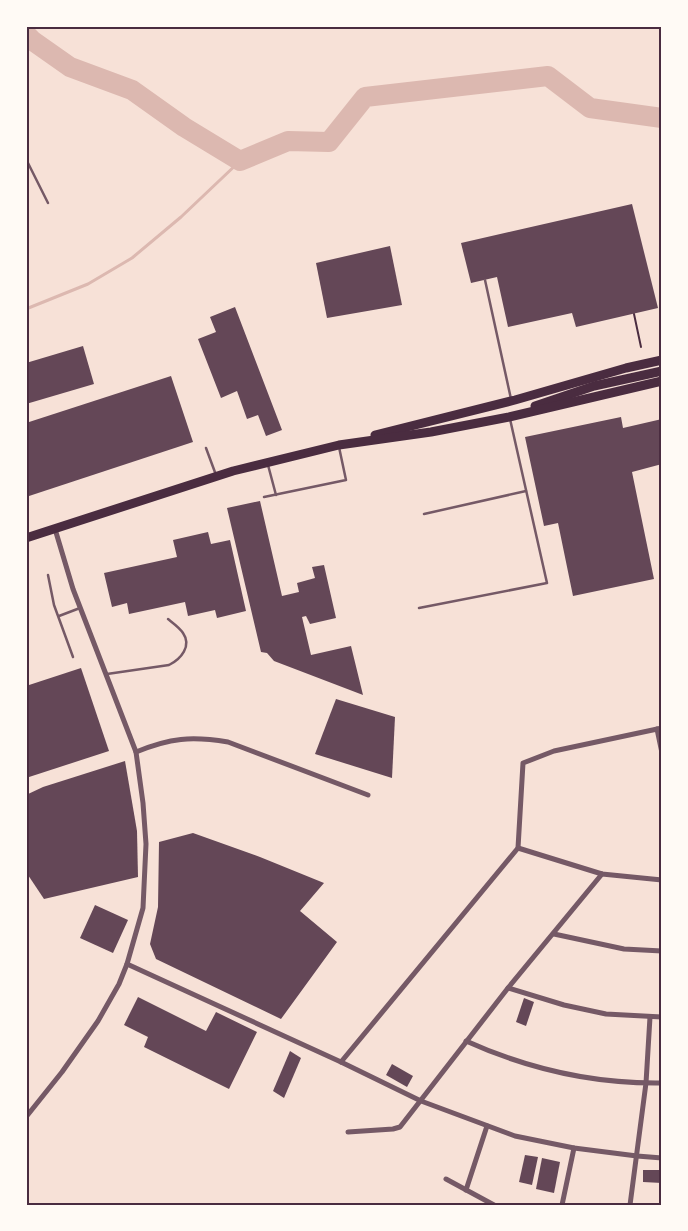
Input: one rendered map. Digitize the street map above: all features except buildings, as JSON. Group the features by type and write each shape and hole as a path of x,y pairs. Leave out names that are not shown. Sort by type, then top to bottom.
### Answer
{"main road":[{"path":"26,538 216,477 662,360"},
{"path":"509,417 553,399 594,386 662,371"},
{"path":"339,445 431,432 509,417 662,381"}],"street":[{"path":"26,1117 62,1072 98,1022 119,984 127,964 143,908 145,860 143,803 136,752 80,608 55,529"},
{"path":"341,1062 518,848 523,764 554,751 659,728 662,753"},
{"path":"136,752 152,745 186,738 204,738 228,742 368,795"},
{"path":"518,848 602,874 662,880"},
{"path":"348,1132 393,1130 400,1127 508,988 602,874"},
{"path":"554,934 624,949 662,951"},
{"path":"127,964 341,1062 421,1101 487,1126 515,1136 574,1148 662,1158"},
{"path":"508,988 606,1014 662,1017"},
{"path":"630,1205 646,1083 650,1017"},
{"path":"466,1042 498,1056 546,1070 596,1080 662,1084"},
{"path":"466,1190 487,1126"},
{"path":"562,1205 574,1148"},
{"path":"446,1179 494,1205"}],"lane":[{"path":"26,159 48,202"},
{"path":"485,280 511,400"},
{"path":"419,608 547,583 509,417"},
{"path":"264,497 346,480 339,445"},
{"path":"206,448 216,477"},
{"path":"267,464 276,495"},
{"path":"424,514 526,491"},
{"path":"48,575 58,616 73,657"},
{"path":"58,616 80,608"},
{"path":"107,674 170,665 178,661 186,645 184,633 168,619"}],"path":[{"path":"634,314 641,347"}],"waterway":[{"path":"26,34 70,67 132,90 184,127 240,161 288,141 329,142 365,97 548,76 590,108 662,118"},
{"path":"26,309 88,284 132,258 181,217 240,161"}]}
